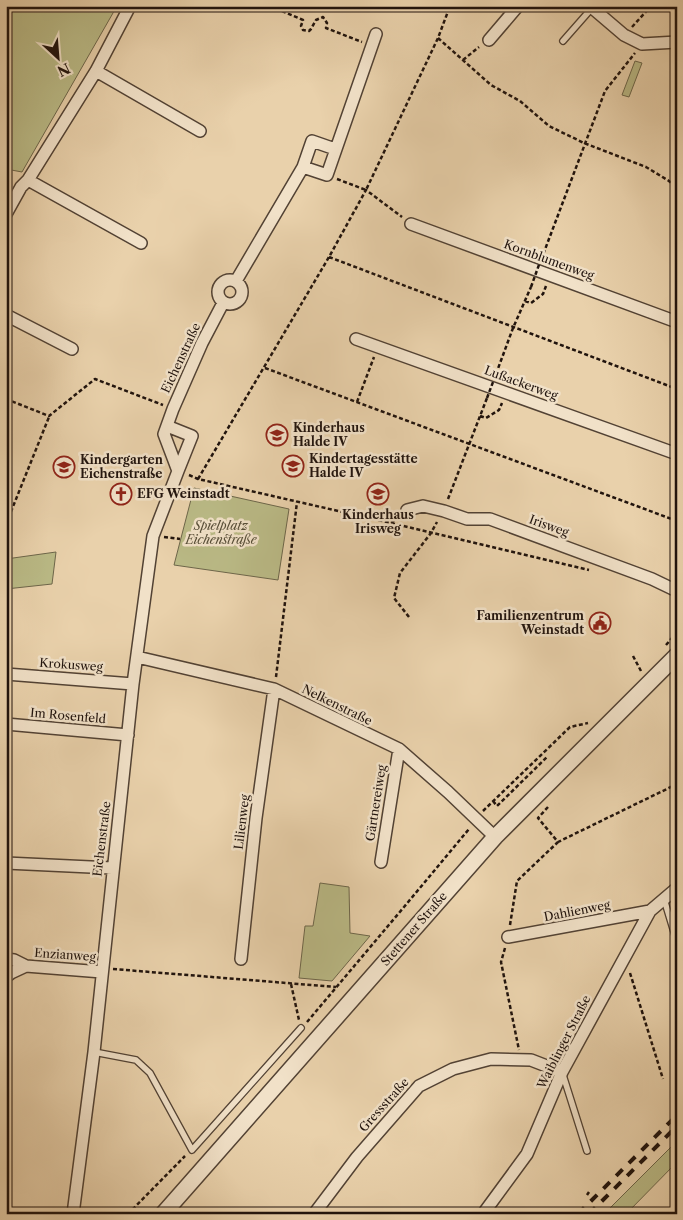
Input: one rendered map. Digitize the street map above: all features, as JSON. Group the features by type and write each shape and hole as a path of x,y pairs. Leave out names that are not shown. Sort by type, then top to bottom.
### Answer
{"street":[{"path":"6,214 21,187 28,180 96,71 130,6"},
{"path":"489,40 518,6"},
{"path":"591,7 624,35 642,44 677,42"},
{"path":"303,167 327,175 376,34"},
{"path":"96,71 200,130"},
{"path":"223,303 228,305 234,304 242,296 240,285 236,281 303,167 312,141 336,149"},
{"path":"28,180 141,243"},
{"name":"Kornblumenweg","path":"411,224 677,322"},
{"name":"Eichenstraße","path":"178,471 164,434 172,409 202,343 223,303 217,292 219,286 224,281 236,281"},
{"path":"6,315 72,349"},
{"name":"Lußackerweg","path":"356,338 677,454"},
{"name":"Eichenstraße","path":"73,1214 94,1052 133,684 153,536 192,436 167,426"},
{"name":"Irisweg","path":"407,510 423,506 467,519 490,519 652,579 677,591"},
{"name":"Stettener Straße","path":"163,1214 495,837 677,655"},
{"name":"Nelkenstraße","path":"137,657 274,689 398,749 448,792 495,837"},
{"name":"Krokusweg","path":"6,674 133,684"},
{"name":"Lilienweg","path":"241,959 256,818 274,689"},
{"name":"Im Rosenfeld","path":"6,724 128,735"},
{"name":"Gärtnereiweg","path":"381,862 398,749"},
{"path":"6,863 112,868"},
{"name":"Waiblinger Straße","path":"483,1214 527,1154 562,1072 650,911 677,888"},
{"name":"Dahlienweg","path":"508,937 650,911"},
{"name":"Enzianweg","path":"6,959 14,960 26,966 102,970"},
{"name":"Enzianweg","path":"6,977 26,966"},
{"name":"Gressstraße","path":"314,1214 357,1157 419,1086 453,1069 492,1060 531,1060 562,1072"}],"lane":[{"path":"562,41 591,7"},
{"path":"664,898 677,942"},
{"path":"94,1052 136,1060 150,1073 192,1150 301,1028"},
{"path":"562,1072 587,1151"}],"path":[{"path":"270,6 303,20 302,30 312,30 316,20 323,17 327,23 326,28 372,46"},
{"path":"198,479 329,257 366,190 438,38 450,6"},
{"path":"624,35 651,6"},
{"path":"438,38 491,85 520,101 549,126 584,143 646,167 677,188"},
{"path":"463,60 489,40"},
{"path":"409,617 394,598 400,573 431,533 444,511 605,91 642,44"},
{"path":"327,175 366,190 411,224"},
{"path":"329,257 677,389"},
{"path":"525,301 531,303 543,294"},
{"path":"357,402 378,347"},
{"path":"264,368 677,521"},
{"path":"6,524 50,416 95,379 172,409"},
{"path":"6,399 50,416"},
{"path":"480,416 486,418 499,410"},
{"path":"178,471 198,479 592,571"},
{"path":"274,689 297,502"},
{"path":"391,523 407,510"},
{"path":"633,656 643,674"},
{"path":"493,801 497,806 547,757"},
{"path":"548,807 538,818 558,842 677,784"},
{"path":"625,957 663,1079"},
{"path":"102,970 336,987"},
{"path":"291,984 301,1028"},
{"path":"128,1214 192,1150"}],"green space":[{"path":"6,6 117,6 22,172 6,169"},
{"path":"635,61 642,63 629,97 622,95"},
{"name":"Spielplatz Eichenstraße","path":"194,488 289,509 278,580 174,565"},
{"path":"56,552 52,584 6,589 6,559"},
{"path":"320,883 349,887 350,933 370,936 332,981 299,978 305,926 313,926"},
{"path":"677,1141 677,1162 626,1214 604,1214"}],"railway":[{"path":"578,1214 677,1115"},
{"path":"589,1214 677,1126"}],"place":[{"name":"Kinderhaus Halde IV","path":"277,435"},
{"name":"Kindertagesstätte Halde IV","path":"293,466"},
{"name":"Kindergarten Eichenstraße","path":"64,467"},
{"name":"EFG Weinstadt","path":"121,494"},
{"name":"Kinderhaus Irisweg","path":"378,494"},
{"name":"Familienzentrum Weinstadt","path":"600,623"}]}
